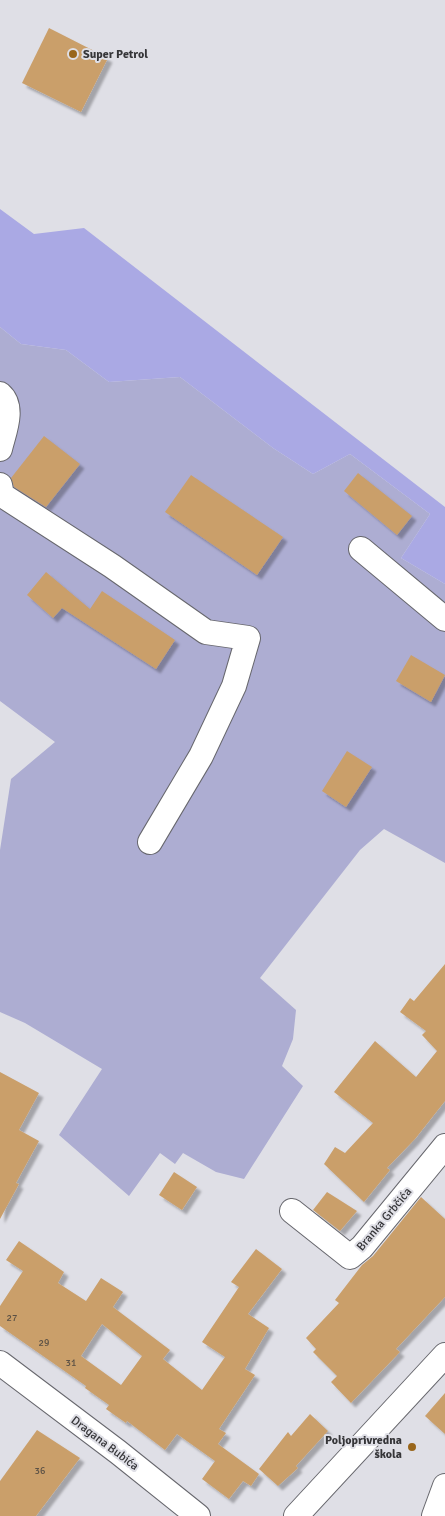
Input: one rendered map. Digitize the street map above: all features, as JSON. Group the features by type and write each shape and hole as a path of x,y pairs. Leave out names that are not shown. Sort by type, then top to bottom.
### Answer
{"street":[{"path":"0,394 4,398 9,411 0,449"},
{"path":"0,485 2,496 112,566 206,632 248,638 234,686 201,756 150,842"},
{"path":"361,549 445,619"},
{"name":"Branka Grbčića","path":"292,1211 350,1257 362,1247 445,1146"},
{"path":"296,1516 445,1355"},
{"name":"Dragana Bubića","path":"3,1374 118,1452 198,1516"},
{"path":"434,1516 445,1486"}],"shaded area":[{"path":"0,209 34,234 84,228 445,507 445,584 401,558 430,514 350,454 313,474 273,448 180,377 109,382 66,350 21,344 0,327"},
{"path":"0,327 21,344 66,350 109,382 180,377 273,448 313,474 350,454 430,514 401,558 445,584 445,863 384,829 360,850 260,978 296,1010 293,1039 282,1066 303,1086 244,1179 216,1172 183,1153 175,1164 160,1153 129,1196 59,1135 102,1069 25,1023 0,1012 0,850 11,779 55,742 0,701"}],"building":[{"path":"49,28 108,58 81,112 22,83"},
{"path":"44,436 80,464 46,507 14,487 11,478"},
{"path":"358,473 412,516 397,535 344,491"},
{"path":"191,475 283,537 257,575 165,512"},
{"path":"46,572 90,609 102,591 175,640 156,669 62,608 53,618 27,595"},
{"path":"411,655 445,675 431,702 396,681"},
{"path":"347,751 372,767 346,807 322,791"},
{"path":"445,964 445,1101 415,1139 387,1168 390,1170 364,1202 324,1164 335,1147 345,1153 373,1123 334,1092 375,1041 416,1077 437,1051 422,1035 426,1031 400,1012 410,998 414,1001"},
{"path":"0,1072 39,1093 19,1130 39,1141 16,1183 19,1184 0,1219"},
{"path":"174,1172 197,1187 182,1210 159,1195"},
{"path":"327,1192 357,1211 340,1231 313,1210"},
{"path":"421,1197 445,1219 445,1297 396,1349 400,1352 351,1403 331,1382 337,1376 313,1352 316,1349 306,1338 339,1303 335,1300 362,1265 373,1256"},
{"path":"19,1241 64,1272 58,1283 86,1301 101,1278 123,1292 113,1307 170,1350 163,1359 202,1390 225,1357 202,1342 239,1287 231,1282 256,1249 282,1269 248,1314 269,1328 245,1369 255,1375 219,1429 226,1433 218,1444 259,1474 251,1486 243,1481 229,1499 202,1479 215,1461 177,1434 165,1450 127,1421 126,1423 106,1409 109,1405 85,1388 86,1386 0,1326 0,1306 23,1271 6,1260","holes":["102,1324 142,1356 121,1385 81,1356"]},
{"path":"445,1393 445,1434 425,1416"},
{"path":"310,1414 328,1431 296,1466 298,1468 278,1486 259,1469 288,1432 291,1436"},
{"path":"37,1430 80,1458 36,1516 0,1516 0,1481"}],"place":[{"name":"Super Petrol","path":"73,54"},
{"name":"Poljoprivredna škola","path":"412,1447"}]}
